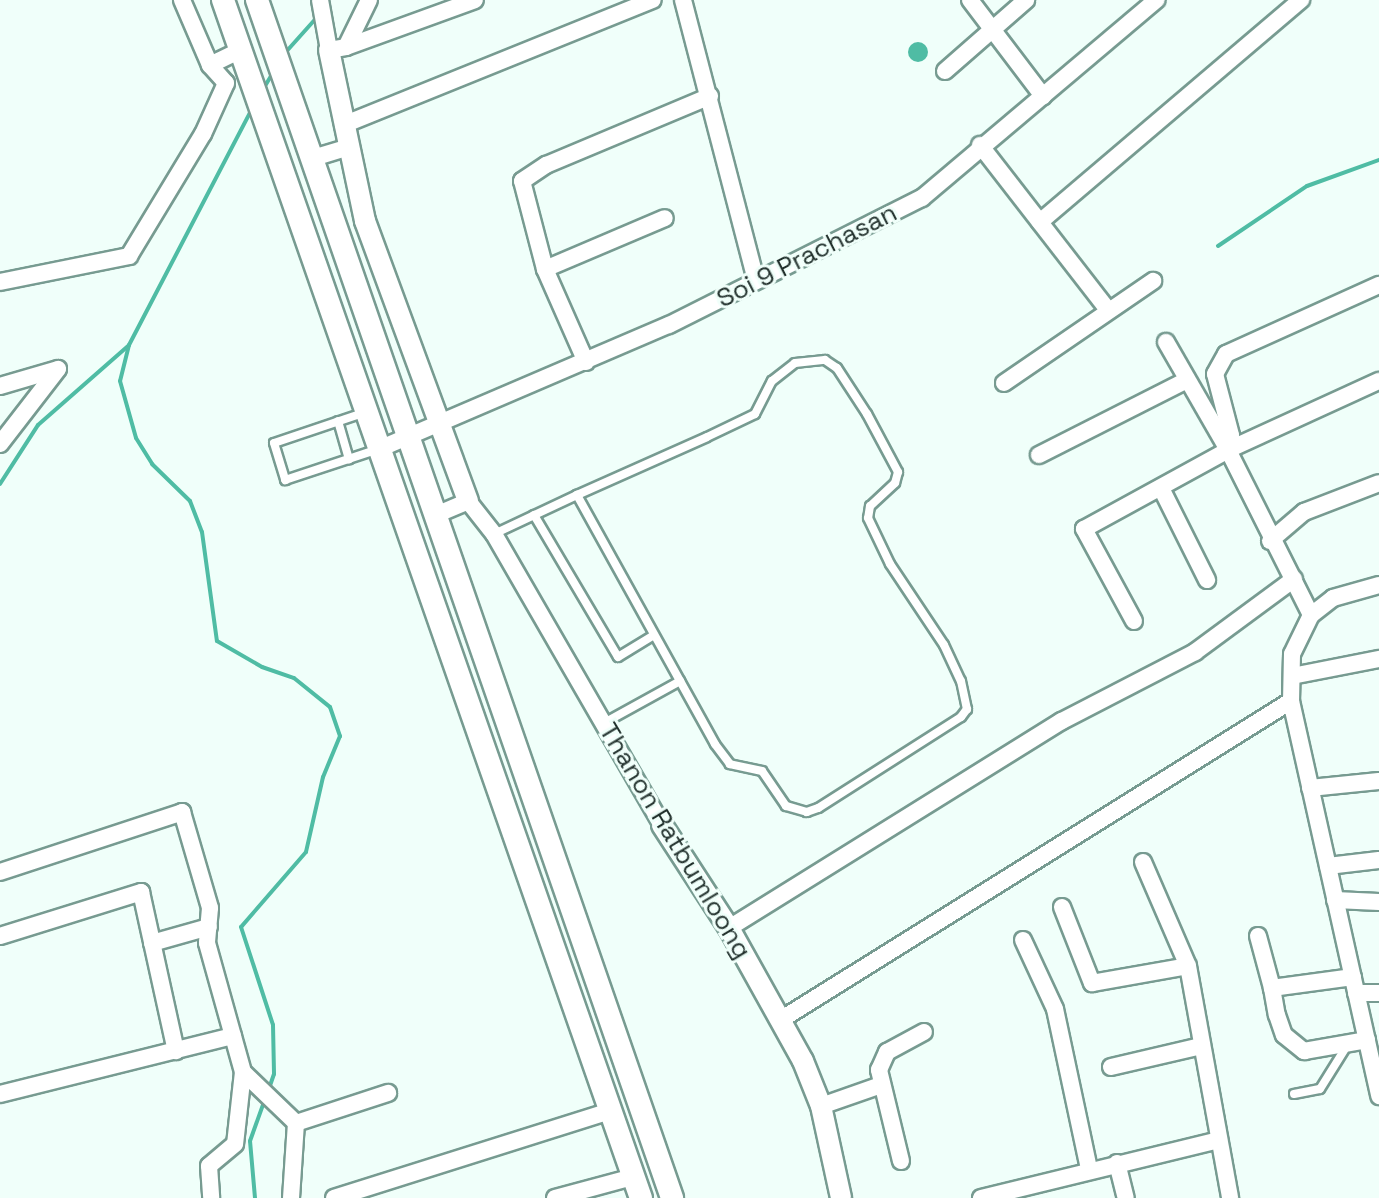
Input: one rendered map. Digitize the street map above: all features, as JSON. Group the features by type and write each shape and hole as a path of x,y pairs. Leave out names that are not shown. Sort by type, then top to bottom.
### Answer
{"main road":[{"path":"223,0 637,1187"},
{"path":"257,0 438,514 672,1198"}],"street":[{"path":"0,282 129,256 203,134 226,83 210,65 182,0"},
{"path":"320,0 337,49 346,148 365,221 401,322 442,422 468,501 438,514"},
{"path":"337,49 369,0"},
{"path":"337,49 475,0"},
{"path":"343,125 653,0"},
{"path":"683,0 756,281"},
{"path":"970,0 1043,96"},
{"path":"945,71 1026,0"},
{"name":"Soi 9 Prachasan","path":"379,449 586,362 922,198 980,145 1156,0"},
{"path":"1040,222 1301,0"},
{"path":"210,65 242,54"},
{"path":"586,362 545,269 522,191 526,176 710,96"},
{"path":"980,145 1108,310"},
{"path":"310,149 346,148"},
{"path":"545,269 665,218"},
{"path":"339,230 365,221"},
{"path":"1004,383 1153,281"},
{"path":"1228,450 1231,435 1215,374 1226,354 1379,285"},
{"path":"374,332 401,322"},
{"path":"1166,342 1228,450 1270,541 1294,579 1311,615"},
{"path":"0,386 58,369 0,444"},
{"path":"1039,455 1187,380"},
{"path":"1134,621 1084,529 1228,450 1379,381"},
{"path":"1270,541 1304,512 1379,483"},
{"path":"1161,488 1207,580"},
{"name":"Thanon Ratbumloong","path":"468,501 494,534 662,825 729,928 782,1019 821,1106 841,1198"},
{"path":"729,928 1062,721 1195,652 1294,579"},
{"path":"1379,585 1333,598 1311,615 1292,654 1291,701 1354,985 1358,1041 1379,1096"},
{"path":"1292,676 1379,659"},
{"path":"782,1019 1291,701"},
{"path":"1310,788 1379,781"},
{"path":"0,872 182,812 210,908 207,943 243,1072 235,1144 209,1166 211,1198"},
{"path":"1328,866 1379,860"},
{"path":"1143,862 1188,966 1230,1198"},
{"path":"0,936 141,892 176,1051"},
{"path":"1335,900 1379,902"},
{"path":"1062,907 1092,983 1188,966"},
{"path":"152,943 209,927"},
{"path":"1258,936 1292,1045 1304,1051 1358,1041"},
{"path":"1023,940 1055,1009 1089,1169"},
{"path":"1272,988 1354,985 1379,993"},
{"path":"901,1161 879,1070 887,1052 924,1032"},
{"path":"0,1094 233,1036"},
{"path":"1111,1067 1201,1046"},
{"path":"243,1072 296,1123 291,1198"},
{"path":"821,1106 881,1085"},
{"path":"296,1123 388,1093"},
{"path":"334,1198 610,1111"},
{"path":"981,1198 1089,1169 1219,1140"},
{"path":"1117,1163 1126,1198"},
{"path":"555,1198 637,1187"}],"lane":[{"path":"494,534 577,495 755,414 772,381 805,360 825,360 837,368 867,414 898,479 877,497 868,518 890,564 961,681 967,699 961,717 807,812 786,806 762,771 730,764 680,681 577,495"},
{"path":"367,411 274,443 285,480 379,449"},
{"path":"338,421 349,459"},
{"path":"534,515 618,657 654,635"},
{"path":"603,723 680,681"},
{"path":"1294,1094 1320,1089 1358,1041"}],"shaded area":[{"path":"918,42 925,45 928,52 925,59 918,62 911,59 908,52 911,45"}],"waterway":[{"path":"285,53 319,15"},
{"path":"262,91 274,71"},
{"path":"0,484 38,425 129,345 252,109"},
{"path":"1218,246 1307,186 1379,160"},
{"path":"129,345 120,381 136,438 152,464 190,501 202,532 217,641 262,667 294,678 330,707 340,736 323,777 306,852 241,927 273,1025 274,1074 268,1091"},
{"path":"255,1198 250,1141 265,1099"}]}
